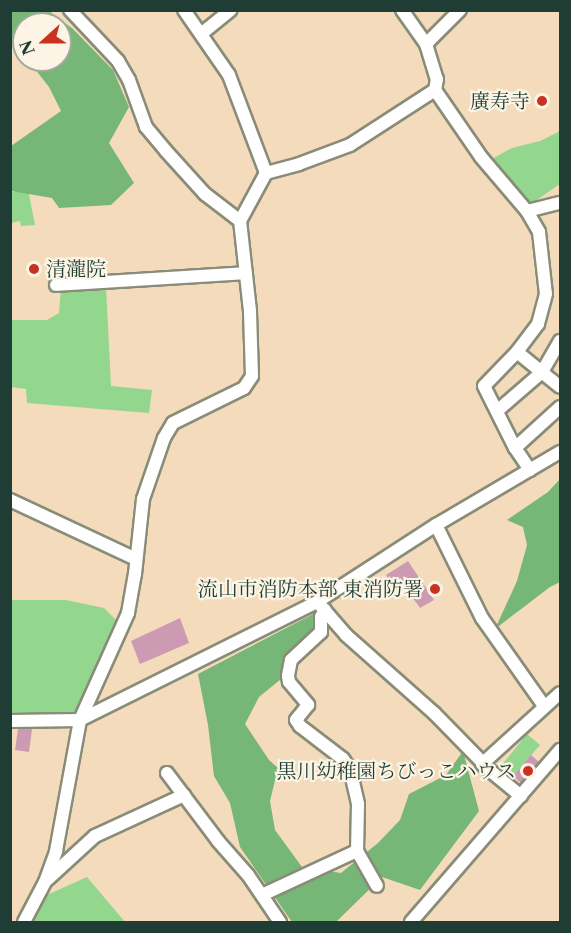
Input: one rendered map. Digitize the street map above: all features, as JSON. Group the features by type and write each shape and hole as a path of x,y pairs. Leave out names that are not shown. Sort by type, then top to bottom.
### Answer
{"street":[{"path":"70,10 118,61 129,80 147,127 166,151 204,194 240,220"},
{"path":"184,10 229,75 266,173"},
{"path":"201,34 231,10"},
{"path":"402,10 426,44 437,79 435,90 481,157 527,211 539,232 546,294 538,324 517,352 484,386 515,448 530,470"},
{"path":"426,44 460,10"},
{"path":"24,922 45,882 59,838 80,720 128,613 143,499 164,438 173,423 244,388 252,376 246,273 240,220 266,173 299,164 350,145 435,90"},
{"path":"527,211 561,203"},
{"path":"56,285 246,273"},
{"path":"497,411 542,372 561,341"},
{"path":"517,352 561,387"},
{"path":"515,448 561,407"},
{"path":"10,721 80,720 321,606 436,525 561,452"},
{"path":"10,500 136,559"},
{"path":"436,525 482,618 544,706"},
{"path":"321,606 346,635 434,712 483,763 520,796"},
{"path":"321,606 321,633 291,660 289,682 308,705 296,720 300,726 343,759 350,769 358,804 357,851 377,886"},
{"path":"483,763 561,693"},
{"path":"411,922 561,750"},
{"path":"167,773 262,895 280,922"},
{"path":"45,882 95,836 184,795"},
{"path":"262,895 357,851"}],"green space":[{"path":"11,10 50,12 12,12 11,37"},
{"path":"72,28 113,70 129,107 109,143 134,183 111,205 59,208 52,198 11,191 11,146 61,111 49,87 37,72 72,72"},
{"path":"560,131 560,184 528,206 490,160 512,148 540,141"},
{"path":"28,189 35,225 21,226 20,221 11,223 10,193"},
{"path":"106,287 111,386 152,390 149,413 27,403 26,389 11,387 11,320 47,320 59,313 61,288"},
{"path":"560,479 560,582 550,587 495,629 517,581 527,545 523,527 507,520 548,492"},
{"path":"10,600 66,600 104,608 116,620 107,647 74,713 11,714"},
{"path":"317,612 319,637 286,675 259,697 245,724 269,760 278,768 270,801 275,830 302,867 341,873 378,843 400,820 409,794 446,775 463,751 479,811 420,890 382,877 336,922 292,922 240,847 230,803 214,776 208,725 198,674"},
{"path":"527,734 540,745 513,776 501,766"},
{"path":"87,877 125,922 32,922 47,895"}],"building":[{"path":"408,561 434,600 420,608 402,583 395,587 386,575"},
{"path":"180,618 189,643 140,664 131,641"},
{"path":"18,729 32,729 29,752 15,750"},
{"name":"黒川幼稚園ちびっこハウス","path":"531,755 539,762 521,783 513,776"}],"place":[{"name":"廣寿寺","path":"542,101"},
{"name":"清瀧院","path":"34,269"},
{"name":"流山市消防本部 東消防署","path":"435,589"},
{"name":"黒川幼稚園ちびっこハウス","path":"528,771"}]}
